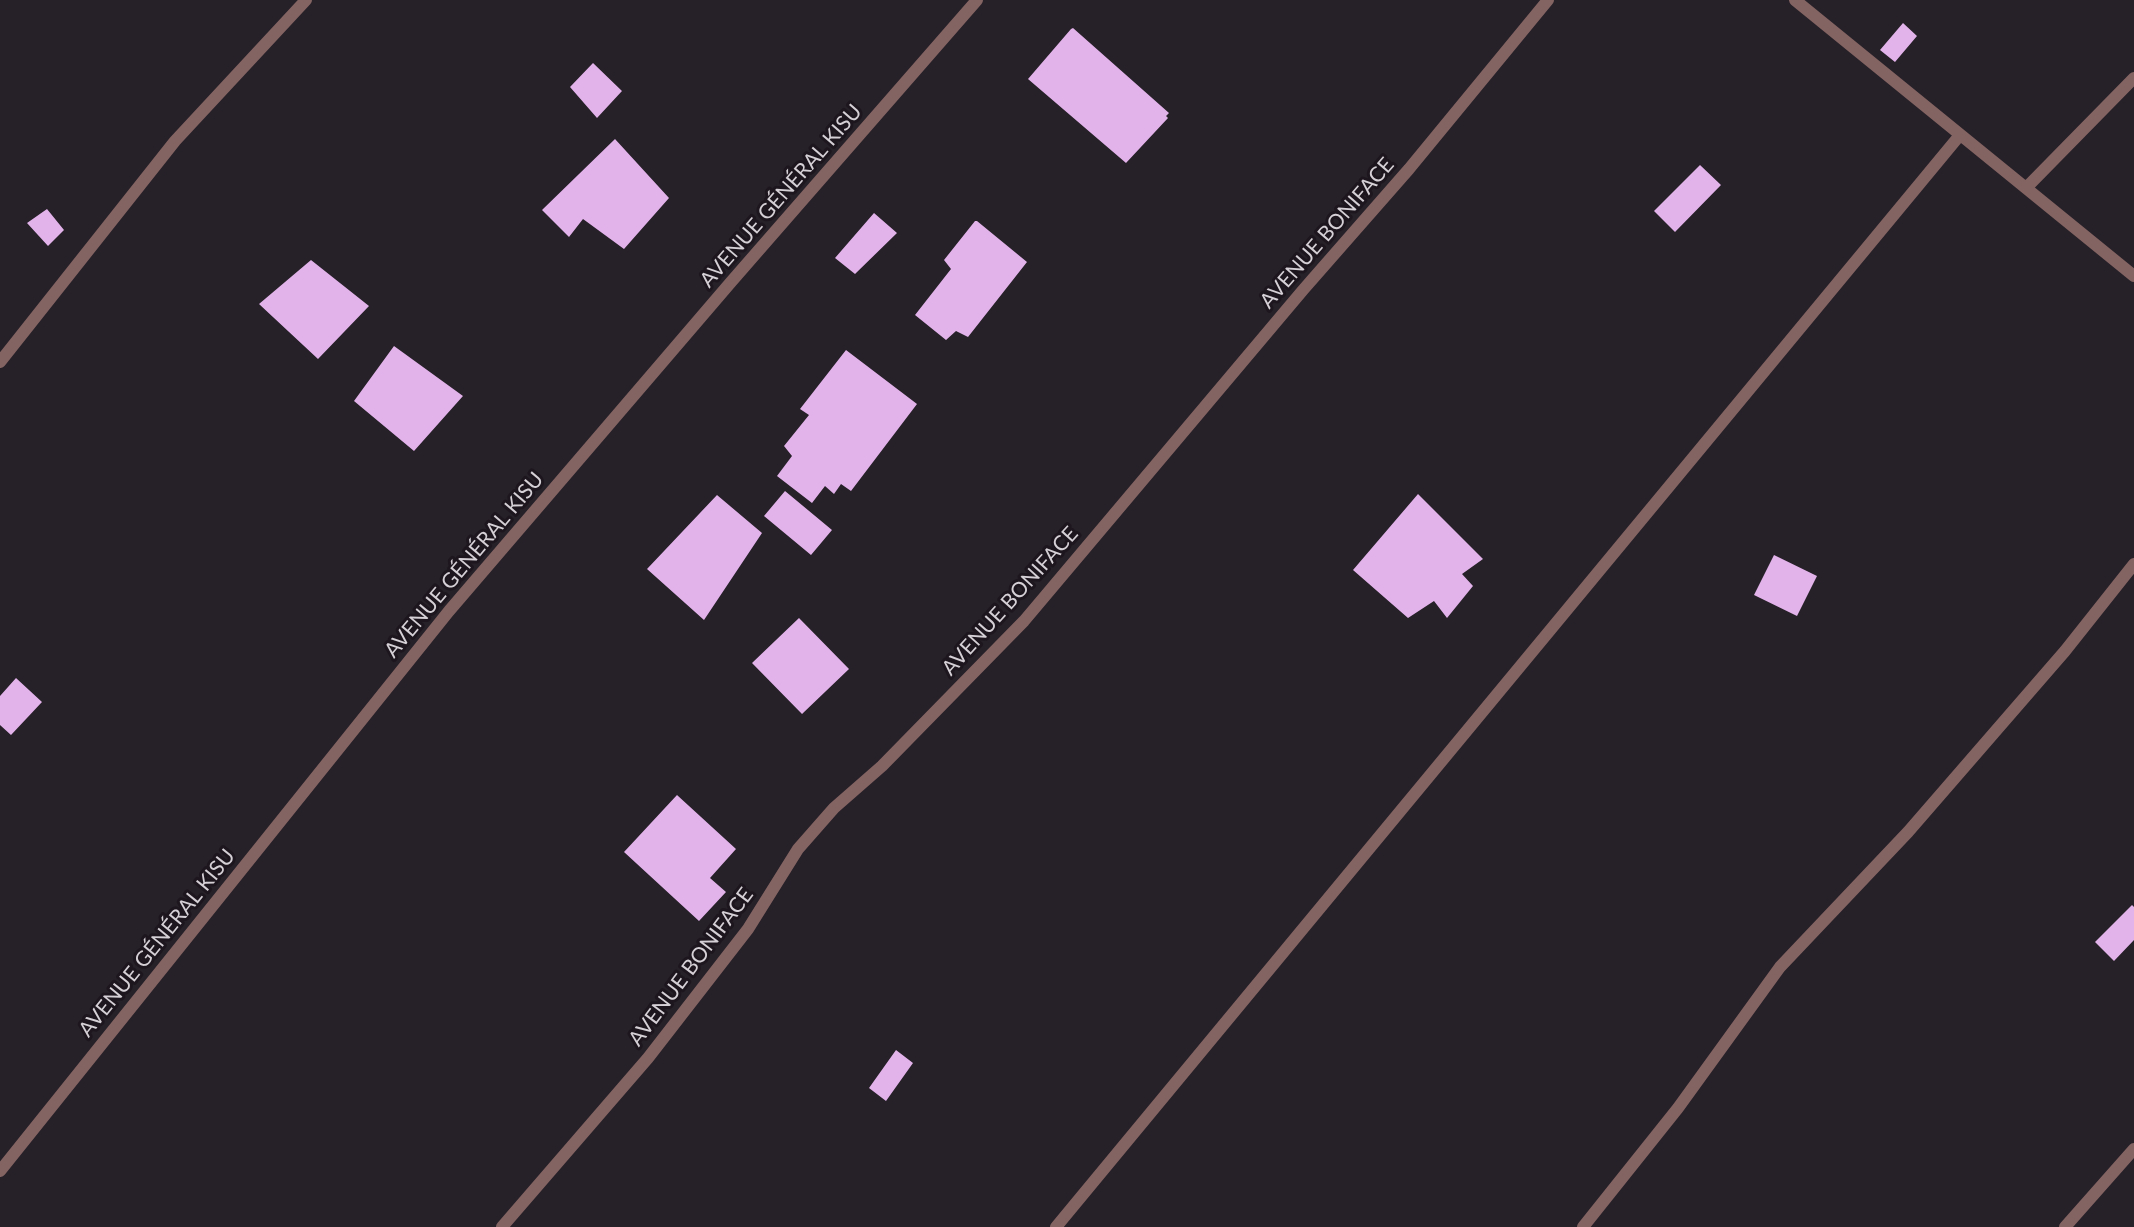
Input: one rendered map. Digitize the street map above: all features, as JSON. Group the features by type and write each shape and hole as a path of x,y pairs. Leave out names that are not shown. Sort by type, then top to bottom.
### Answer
{"street":[{"path":"0,362 175,141 306,0"},
{"name":"AVENUE GÉNÉRAL KISU","path":"0,1171 449,611 738,273 977,0"},
{"name":"AVENUE BONIFACE","path":"502,1227 662,1040 748,929 798,849 834,808 882,766 1024,621 1409,169 1548,0"},
{"path":"1795,0 2134,276"},
{"path":"2026,188 2134,78"},
{"path":"1056,1227 1960,135"},
{"path":"1583,1227 1678,1108 1780,967 1908,832 2065,651 2134,564"},
{"path":"2065,1227 2134,1149"}],"building":[{"path":"1903,23 1917,36 1895,62 1880,50"},
{"path":"1073,28 1169,113 1166,116 1168,118 1126,163 1028,79"},
{"path":"593,63 622,91 597,118 570,87"},
{"path":"615,139 669,198 624,249 583,219 569,237 542,210"},
{"path":"1700,165 1721,185 1675,232 1654,211"},
{"path":"47,209 64,230 48,246 27,223"},
{"path":"874,213 897,233 855,274 835,258"},
{"path":"975,221 1027,262 968,337 956,331 946,340 915,315 951,269 944,260"},
{"path":"311,260 369,306 318,359 259,304"},
{"path":"394,346 463,396 414,451 354,401"},
{"path":"846,350 917,404 851,491 841,484 834,494 825,486 812,503 777,476 792,456 784,446 809,415 800,409"},
{"path":"785,491 832,530 811,555 764,516"},
{"path":"1418,494 1483,559 1462,574 1473,586 1447,618 1434,601 1408,618 1353,570"},
{"path":"717,495 762,533 704,620 647,569"},
{"path":"1774,555 1817,576 1797,616 1754,595"},
{"path":"799,618 849,669 802,714 752,663"},
{"path":"16,678 42,702 11,735 0,725 0,696"},
{"path":"677,795 736,849 710,878 726,892 699,921 624,852"},
{"path":"2132,905 2134,907 2134,940 2114,961 2095,942"},
{"path":"896,1050 913,1063 886,1101 869,1088"}]}
